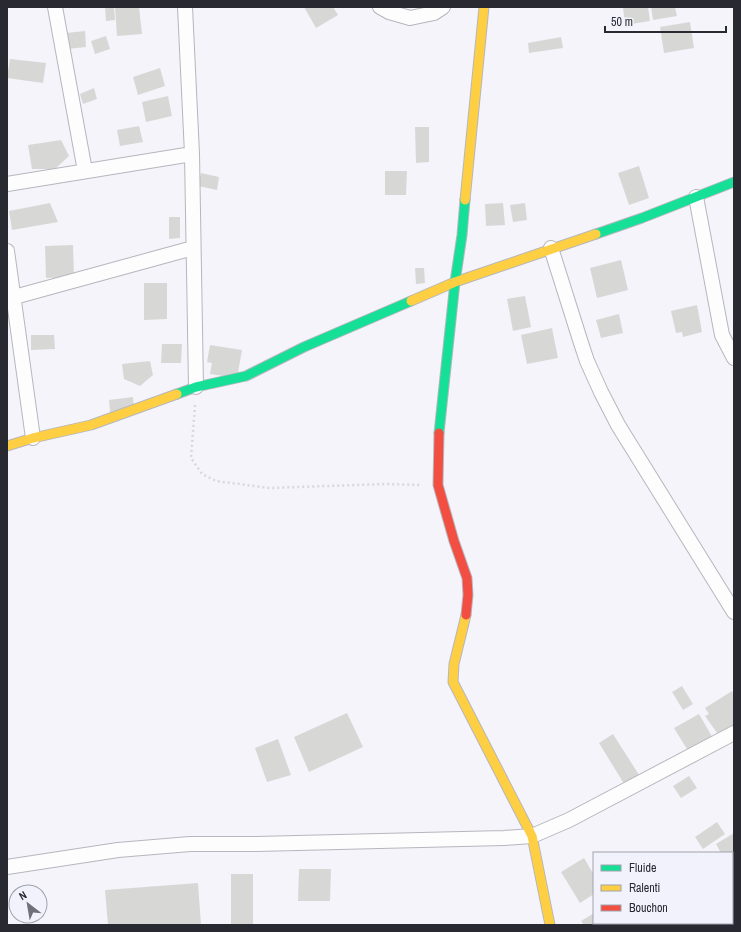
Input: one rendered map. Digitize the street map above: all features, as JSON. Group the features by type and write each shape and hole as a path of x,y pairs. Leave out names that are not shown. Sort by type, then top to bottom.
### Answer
{"street":[{"path":"55,7 85,171"},
{"path":"185,7 192,154 196,387"},
{"path":"380,7 389,12 410,18 434,13 443,7"},
{"path":"484,7 462,235 455,282 440,417 438,485 454,541 467,578 467,608 454,664 453,682 532,836 550,925"},
{"path":"7,184 192,154"},
{"path":"7,446 91,424 196,387 246,376 304,347 455,282 635,220 734,182"},
{"path":"696,197 722,335 734,358"},
{"path":"10,298 193,248"},
{"path":"551,248 587,361 601,392 618,425 734,612"},
{"path":"7,251 10,298 33,438"},
{"path":"7,867 118,850 190,844 504,838 532,836 569,820 734,734"}],"path":[{"path":"196,387 191,458 202,474 216,481 269,488 386,484 438,485"}],"building":[{"path":"105,7 114,7 115,20 106,21"},
{"path":"115,7 139,7 142,34 117,36"},
{"path":"304,7 333,7 338,15 316,28"},
{"path":"623,7 648,7 650,21 625,25"},
{"path":"651,7 675,7 677,16 653,20"},
{"path":"690,22 694,48 664,53 660,27"},
{"path":"85,31 86,47 67,49 66,33"},
{"path":"106,36 110,49 95,54 91,41"},
{"path":"561,37 563,48 529,53 528,43"},
{"path":"10,59 46,63 43,83 7,78"},
{"path":"160,68 165,86 138,95 133,77"},
{"path":"94,88 97,99 83,104 80,94"},
{"path":"168,96 172,116 146,122 142,102"},
{"path":"139,126 143,142 120,146 117,130"},
{"path":"415,127 429,127 429,162 416,163"},
{"path":"61,140 69,156 55,169 32,169 28,145"},
{"path":"639,166 649,198 629,205 618,173"},
{"path":"385,171 407,171 406,195 385,195"},
{"path":"201,173 219,177 217,190 198,186"},
{"path":"50,203 58,222 12,230 9,211"},
{"path":"503,203 505,225 486,226 485,204"},
{"path":"525,203 527,220 513,222 510,205"},
{"path":"169,217 180,217 180,238 169,239"},
{"path":"73,245 74,277 46,278 45,246"},
{"path":"621,260 628,290 597,298 590,268"},
{"path":"415,268 424,268 425,283 416,284"},
{"path":"144,283 167,283 167,319 144,320"},
{"path":"525,296 531,327 513,331 507,299"},
{"path":"697,305 702,332 683,337 682,332 676,333 671,311"},
{"path":"619,314 623,333 601,338 596,320"},
{"path":"552,328 558,358 527,364 521,335"},
{"path":"31,335 54,335 55,349 31,350"},
{"path":"162,344 182,344 181,363 161,363"},
{"path":"210,345 242,350 237,378 210,374 212,363 207,362"},
{"path":"150,361 153,375 140,386 124,379 122,364"},
{"path":"133,397 134,409 110,412 109,400"},
{"path":"682,686 693,704 683,710 672,692"},
{"path":"732,691 734,695 734,725 720,737 705,716 709,714 705,708"},
{"path":"347,713 363,747 309,772 294,737"},
{"path":"699,714 714,740 690,754 674,728"},
{"path":"613,734 641,778 626,787 599,743"},
{"path":"278,739 291,775 267,782 255,748"},
{"path":"689,776 697,788 681,798 673,786"},
{"path":"717,822 725,834 703,849 695,837"},
{"path":"734,833 734,873 733,852 720,852 716,844"},
{"path":"584,858 593,873 593,895 580,903 561,872"},
{"path":"299,869 331,869 330,901 298,901"},
{"path":"231,874 253,874 253,925 231,925"},
{"path":"198,883 201,925 108,925 105,890"},
{"path":"593,914 593,924 620,924 584,925 581,921"},
{"path":"638,924 667,924 666,925"},
{"path":"688,924 688,925 672,925"}],"traffic: fast":[{"path":"596,234 642,218 734,182"},
{"path":"439,433 465,200"},
{"path":"177,394 196,387 246,376 304,347 411,301"}],"traffic: slow":[{"path":"465,200 484,7"},
{"path":"411,301 455,282 596,234"},
{"path":"7,446 33,438 91,425 177,394"},
{"path":"466,615 454,664 453,682 532,836 550,925"}],"traffic: jam":[{"path":"439,433 438,485 454,541 467,578 468,595 466,615"}]}
